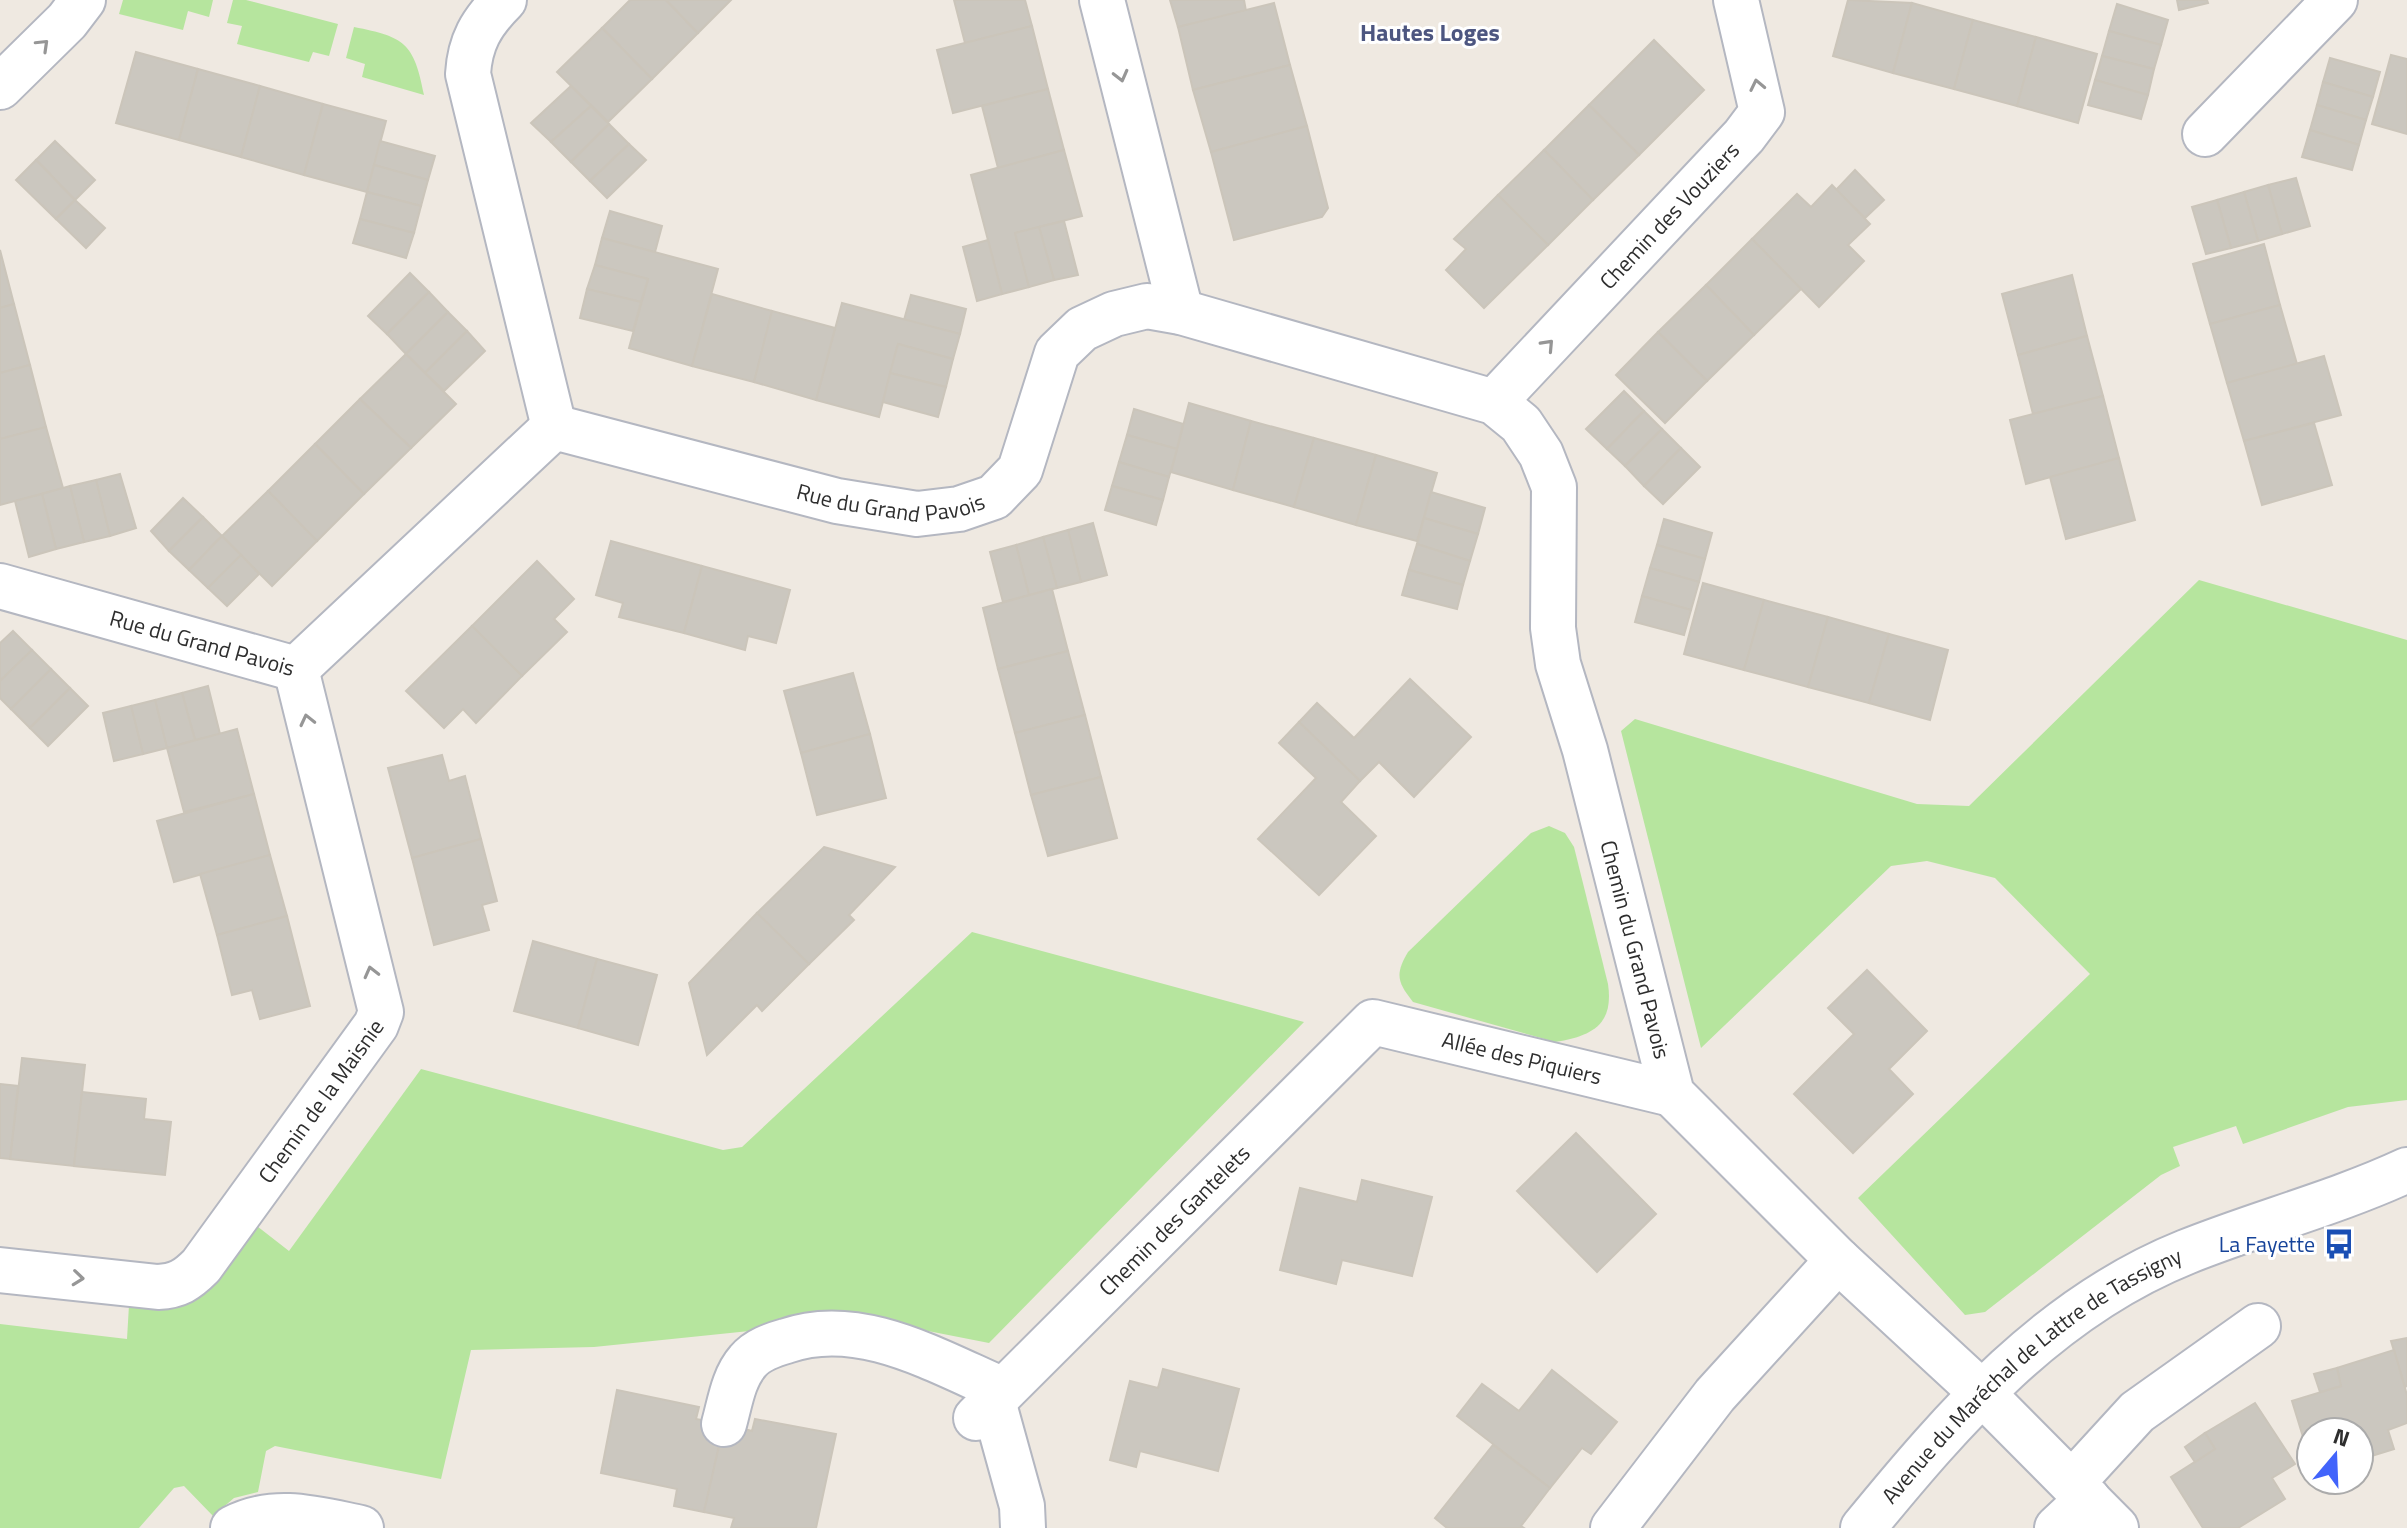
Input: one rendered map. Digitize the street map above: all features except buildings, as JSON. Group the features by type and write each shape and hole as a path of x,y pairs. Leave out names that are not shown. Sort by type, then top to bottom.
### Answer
{"street":[{"path":"0,87 67,21 83,0"},
{"path":"504,0 482,22 469,51 468,74 554,427"},
{"path":"1102,0 1181,312"},
{"name":"Chemin des Vouziers","path":"1494,402 1744,136 1762,112 1736,0"},
{"path":"2205,134 2335,0"},
{"name":"Rue du Grand Pavois","path":"0,586 296,669 554,427 837,501 917,514 959,509 994,497 1020,470 1057,353 1082,329 1114,314 1147,306 1181,312 1494,402"},
{"name":"Chemin du Grand Pavois","path":"1494,402 1521,424 1541,454 1554,487 1553,628 1558,664 1593,780 1672,1094"},
{"name":"Chemin de la Maisnie","path":"0,1270 158,1287 174,1286 187,1280 201,1266 376,1025 381,1012 296,669"},
{"name":"Allée des Piquiers","path":"1373,1022 1672,1094"},
{"name":"Chemin des Gantelets","path":"991,1403 1373,1022"},
{"path":"1672,1094 1838,1260 1982,1393 2083,1510 2137,1412 2258,1326"},
{"name":"Avenue du Maréchal de Lattre de Tassigny","path":"1863,1528 1982,1393 2047,1331 2114,1287 2185,1252 2403,1173"},
{"path":"1613,1528 1715,1395 1838,1260"},
{"path":"724,1424 736,1380 749,1360 768,1347 807,1333 851,1332 919,1354 991,1403 1022,1506 1023,1528"},
{"path":"233,1528 266,1516 296,1515 361,1528"}],"green space":[{"path":"123,0 213,0 209,17 188,11 183,30 119,14"},
{"path":"233,0 246,0 338,24 329,56 313,52 309,62 237,44 242,26 227,23"},
{"path":"354,27 385,35 404,45 416,64 424,95 362,77 365,64 346,58"},
{"path":"2199,580 2407,640 2407,1100 2348,1107 2243,1144 2236,1126 2173,1147 2180,1166 2161,1175 1985,1312 1965,1315 1858,1198 2090,974 1995,878 1927,861 1891,866 1701,1048 1621,731 1635,719 1917,804 1969,806"},
{"path":"1549,826 1565,833 1574,847 1608,984 1609,998 1604,1019 1590,1032 1555,1042 1413,1002 1400,978 1401,966 1408,952 1531,833"},
{"path":"972,932 1304,1022 989,1343 867,1319 594,1347 471,1350 441,1479 275,1446 266,1451 258,1492 234,1498 213,1516 184,1486 174,1488 139,1528 0,1528 0,1324 127,1339 129,1305 253,1223 289,1251 421,1069 723,1150 742,1147"}],"place":[{"name":"La Fayette","path":"2339,1244"}],"district":[{"name":"Hautes Loges","path":"1430,32"}]}
